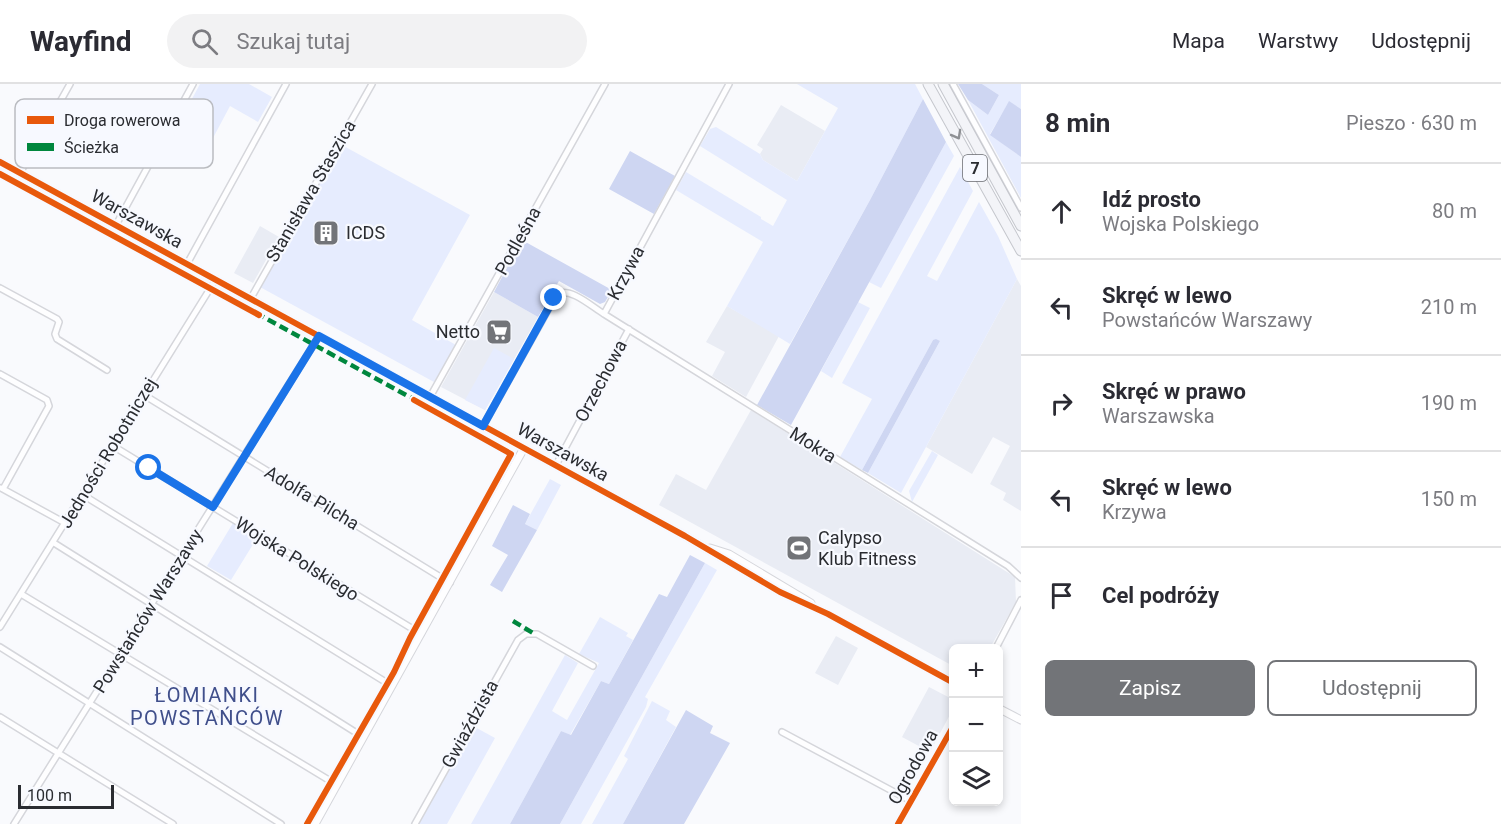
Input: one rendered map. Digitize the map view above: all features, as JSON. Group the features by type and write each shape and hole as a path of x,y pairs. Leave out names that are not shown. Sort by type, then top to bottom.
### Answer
{"highway":[{"name":"7","path":"928,84 1021,251"},
{"name":"7","path":"943,84 1021,226"}],"street":[{"path":"62,99 70,84"},
{"path":"185,99 193,84"},
{"path":"187,264 286,84"},
{"name":"Stanisława Staszica","path":"251,298 372,84"},
{"name":"Podleśna","path":"430,397 605,84"},
{"name":"Krzywa","path":"483,426 557,294 561,292 571,294 604,314 729,84"},
{"path":"953,84 1021,208"},
{"name":"Warszawska","path":"0,162 698,543 729,554 788,592 949,680"},
{"path":"20,173 23,168"},
{"path":"116,225 147,168"},
{"name":"Jedności Robotniczej","path":"0,627 216,279"},
{"path":"0,288 57,319 59,322 57,339 107,370"},
{"name":"Mokra","path":"604,314 1008,566 1021,578"},
{"name":"Orzechowa","path":"556,465 629,329"},
{"name":"Powstańców Warszawy","path":"14,824 319,336"},
{"path":"0,374 47,400 49,406 2,488 65,523"},
{"name":"Adolfa Pilcha","path":"144,395 450,583"},
{"name":"Wojska Polskiego","path":"113,446 421,634"},
{"path":"315,824 524,448"},
{"path":"83,495 392,687"},
{"path":"54,543 363,738"},
{"path":"21,594 337,785"},
{"path":"998,644 1021,600"},
{"name":"Gwiaździsta","path":"415,824 513,647 521,637 533,633 592,666"},
{"path":"0,647 281,824"},
{"path":"1003,710 1021,720"},
{"path":"0,717 173,824"},
{"path":"782,732 912,801"},
{"name":"Ogrodowa","path":"898,824 949,734"}],"shaded area":[{"path":"200,84 249,84 272,97 258,122 230,106 213,138 213,99 192,99"},
{"path":"797,84 915,84 923,99 790,344 727,306 763,242 676,190 686,172 773,226 787,200 700,146 710,129 716,127 760,154 763,160 797,181 838,108"},
{"path":"958,84 982,84 999,95 988,115 968,100"},
{"path":"982,84 1021,84 1021,109 1009,102 990,134 1021,157 1021,198 968,100 988,115 999,95"},
{"path":"923,99 946,142 791,425 757,405"},
{"path":"1009,101 1021,109 1021,157 990,135"},
{"path":"781,105 825,131 797,181 763,160 760,154 763,149 757,145"},
{"path":"946,142 954,156 881,288 869,282"},
{"path":"340,144 470,215 412,320 456,345 434,382 260,287"},
{"path":"630,151 675,176 654,214 609,189"},
{"path":"960,167 973,191 927,276 937,281 979,202 998,236 1017,279 901,493 868,473 940,341 933,340 862,470 840,457 872,399 842,383"},
{"path":"260,226 279,237 253,283 234,273"},
{"path":"522,240 612,290 605,302 600,304 559,281 538,317 494,292"},
{"path":"1017,279 1021,286 1021,511 1003,500 1006,493 990,484 1010,446 993,437 972,474 926,447"},
{"path":"494,292 538,317 485,410 441,387"},
{"path":"858,302 870,308 832,378 821,371"},
{"path":"727,306 779,336 746,397 712,376 725,352 706,342"},
{"path":"933,340 940,341 868,473 862,470"},
{"path":"494,348 514,359 485,410 465,400"},
{"path":"751,410 1015,577 1016,602 992,644 949,644 949,664 659,505 676,474 706,490"},
{"path":"932,451 938,455 912,502 909,491"},
{"path":"550,479 561,485 537,530 525,524"},
{"path":"513,505 530,514 525,524 537,530 502,592 490,585 508,555 492,546"},
{"path":"233,523 257,538 231,580 207,566"},
{"path":"690,555 705,563 560,824 510,824 561,731 571,735 601,681 609,684 659,594 667,597"},
{"path":"705,563 717,570 645,697 648,699 646,707 581,824 560,824"},
{"path":"600,617 628,633 626,636 633,640 609,684 601,681 570,735 561,731 510,824 471,824 565,655 578,663 552,711 567,720 599,663 579,654"},
{"path":"836,636 858,648 838,685 815,673"},
{"path":"929,687 949,697 949,716 930,752 902,737"},
{"path":"652,701 670,711 666,720 676,727 623,824 592,824 628,759 624,756"},
{"path":"686,710 713,726 710,733 730,743 684,824 623,824"},
{"path":"473,726 495,738 447,824 419,824"}],"marked path":[{"path":"256,313 417,401"},
{"path":"513,621 533,633"}],"cycle path":[{"path":"0,162 685,536 780,592 828,614 949,680"},
{"path":"0,174 259,315"},
{"path":"307,824 394,672 410,638 511,454 414,400"},
{"path":"898,824 949,734"}],"place":[{"name":"ICDS","path":"326,233"},
{"name":"Netto","path":"499,332"},
{"name":"Calypso Klub Fitness","path":"799,548"}],"district":[{"name":"ŁOMIANKI POWSTAŃCÓW","path":"207,706"}],"route":[{"path":"149,468 213,507 319,336 483,426 554,298"}]}
